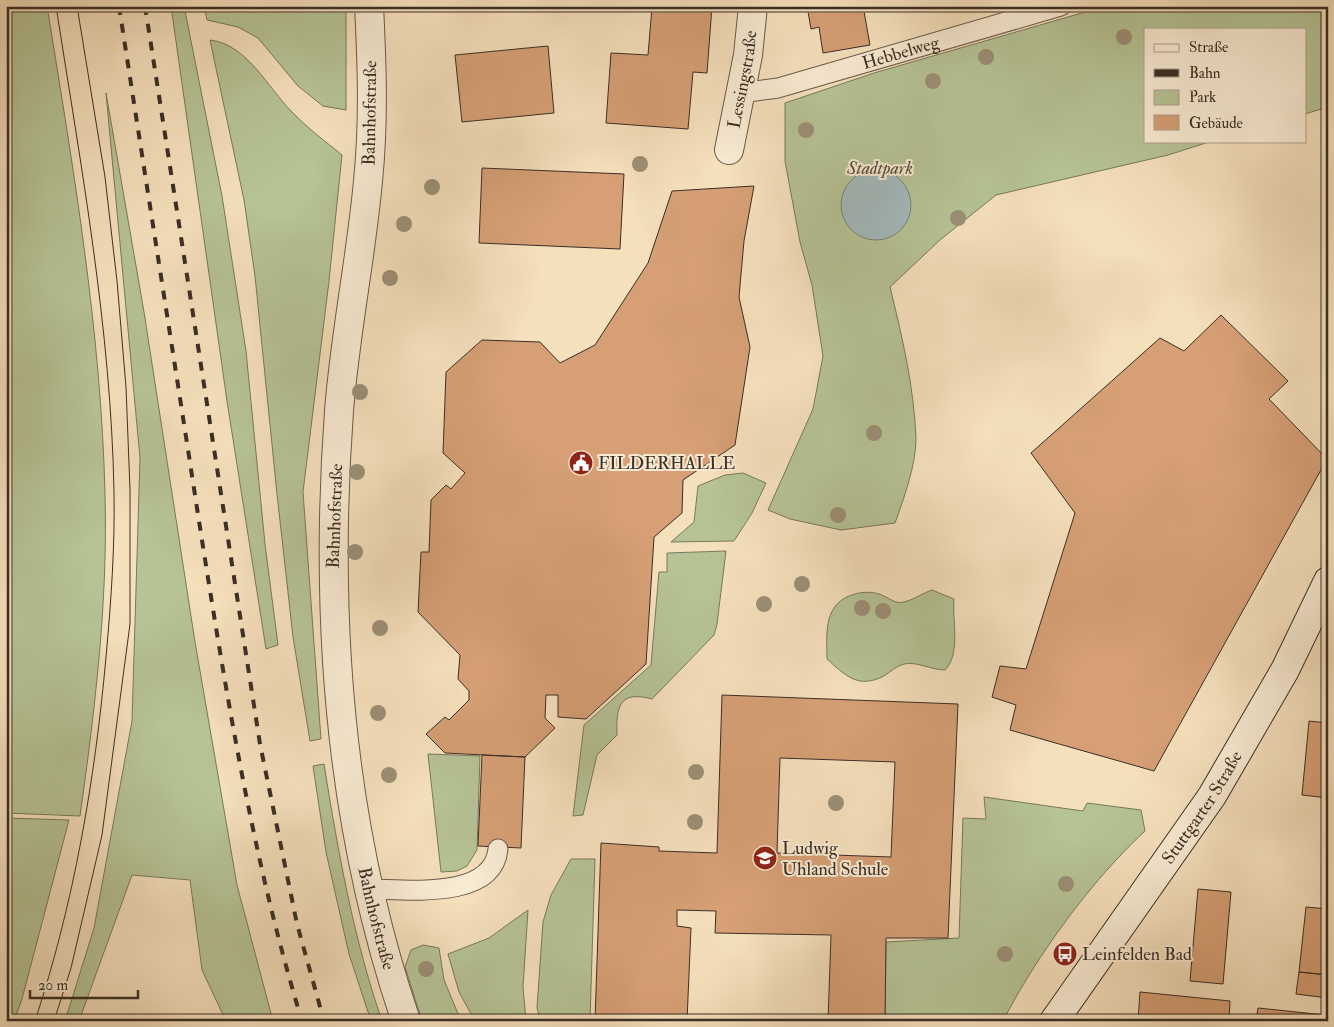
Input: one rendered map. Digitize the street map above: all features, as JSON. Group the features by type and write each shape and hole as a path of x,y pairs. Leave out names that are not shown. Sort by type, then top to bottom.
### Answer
{"street":[{"name":"Bahnhofstraße","path":"369,6 371,92 369,179 340,409 333,536 334,630 339,702 346,761 368,889 380,939 406,1021"},
{"name":"Lessingstraße","path":"729,150 748,55 753,6"},
{"name":"Stuttgarter Straße","path":"1054,1021 1212,796 1285,670 1328,581"}],"lane":[{"name":"Hebbelweg","path":"740,93 778,88 1061,6"},
{"path":"368,889 438,889 465,885 490,870 497,859 498,849"}],"green space":[{"path":"6,6 47,6 84,249 98,371 105,494 104,575 95,696 80,816 6,813"},
{"path":"171,6 184,6 222,196 246,351 265,544 278,645 266,649 227,401"},
{"path":"204,6 346,6 346,110 323,106 298,86 258,38 238,27 207,20"},
{"name":"Stadtpark","path":"1106,6 1328,6 1328,107 1306,114 1306,28 1144,28 1144,142 1209,142 1168,155 996,195 940,240 890,287 903,343 915,419 916,438 912,470 895,523 841,530 790,519 768,510 813,409 823,356 812,285 800,242 785,161 785,103 874,73"},
{"path":"210,40 223,43 246,58 298,118 342,155 329,281 303,492 321,739 310,741 293,637 255,276 244,200"},
{"path":"106,93 144,312 195,642 237,885 273,1021 226,1021 202,970 190,880 132,875 79,1021 65,1021 94,928 132,721 140,458"},
{"path":"743,473 766,483 752,513 734,541 671,542 694,522 698,486 725,475"},
{"path":"726,551 714,635 652,699 632,697 622,703 617,716 617,735 597,755 583,815 573,816 584,725 651,665 659,572 667,572 667,553"},
{"path":"932,590 954,599 955,636 953,655 945,670 909,663 899,666 875,680 860,681 840,671 827,659 828,623 835,607 841,601 849,596 868,592 879,594 901,603"},
{"path":"428,754 480,756 477,850 467,866 457,871 441,872"},
{"path":"324,764 341,861 355,926 382,1021 371,1021 349,954 326,852 313,766"},
{"path":"984,797 1083,811 1087,803 1141,810 1145,831 1105,872 1066,920 1032,970 1003,1021 885,1021 886,942 959,938 963,818 986,819"},
{"path":"6,818 69,820 22,999 14,1021 6,1021"},
{"path":"571,859 595,859 590,1021 541,1021 537,1008 543,922 551,895"},
{"path":"528,910 523,987 526,1021 475,1021 459,992 448,954 489,938"},
{"path":"423,945 439,948 444,980 461,1021 422,1021 405,967 411,950"}],"water":[{"path":"876,170 895,176 905,186 911,205 905,224 895,234 876,240 857,234 847,224 841,205 847,186 857,176"}],"building":[{"path":"646,6 712,6 707,73 693,72 688,129 606,123 611,53 648,55 652,7"},
{"path":"807,6 863,6 870,45 823,53 819,27 811,29"},
{"path":"548,46 554,113 462,122 455,55"},
{"path":"482,168 624,174 620,249 479,243"},
{"name":"FILDERHALLE","path":"754,186 744,241 739,297 750,347 735,445 683,480 682,513 654,537 646,664 586,719 558,717 558,695 546,695 545,718 555,728 525,757 445,753 426,734 445,717 449,720 469,700 469,691 458,679 460,655 418,612 421,552 429,552 431,500 446,485 451,489 465,473 443,453 446,372 482,340 540,342 560,363 595,345 648,263 672,191"},
{"path":"1221,315 1288,381 1269,399 1327,459 1154,771 1010,730 1016,705 992,697 1000,666 1026,669 1075,513 1031,453 1160,338 1184,351"},
{"path":"722,695 958,704 948,938 886,938 885,1021 828,1021 831,935 715,933 716,911 677,910 677,926 691,928 687,1021 595,1021 601,843 659,847 659,851 717,853","holes":["780,758 895,762 891,857 777,853"]},
{"path":"1309,721 1328,723 1328,798 1302,795"},
{"path":"482,755 525,757 521,848 478,846"},
{"path":"1198,889 1231,892 1223,984 1190,981"},
{"path":"1306,907 1328,909 1328,975 1299,972"},
{"path":"1299,972 1328,975 1328,998 1296,994"},
{"path":"1140,992 1230,1001 1229,1021 1138,1021"},
{"path":"1258,1008 1325,1015 1325,1021 1256,1021"}],"tram line":[{"path":"35,1021 49,977 72,886 89,795 106,657 114,533 112,431 101,309 85,188 56,6"},
{"path":"54,1021 71,968 102,835 130,624 130,490 126,387 117,281 105,177 77,6"}],"railway":[{"path":"119,6 231,718 269,900 302,1021"},
{"path":"145,6 260,744 297,924 324,1021"}],"place":[{"name":"FILDERHALLE","path":"581,463"},
{"name":"Ludwig Uhland Schule","path":"765,858"},
{"name":"Leinfelden Bad","path":"1065,954"}]}
